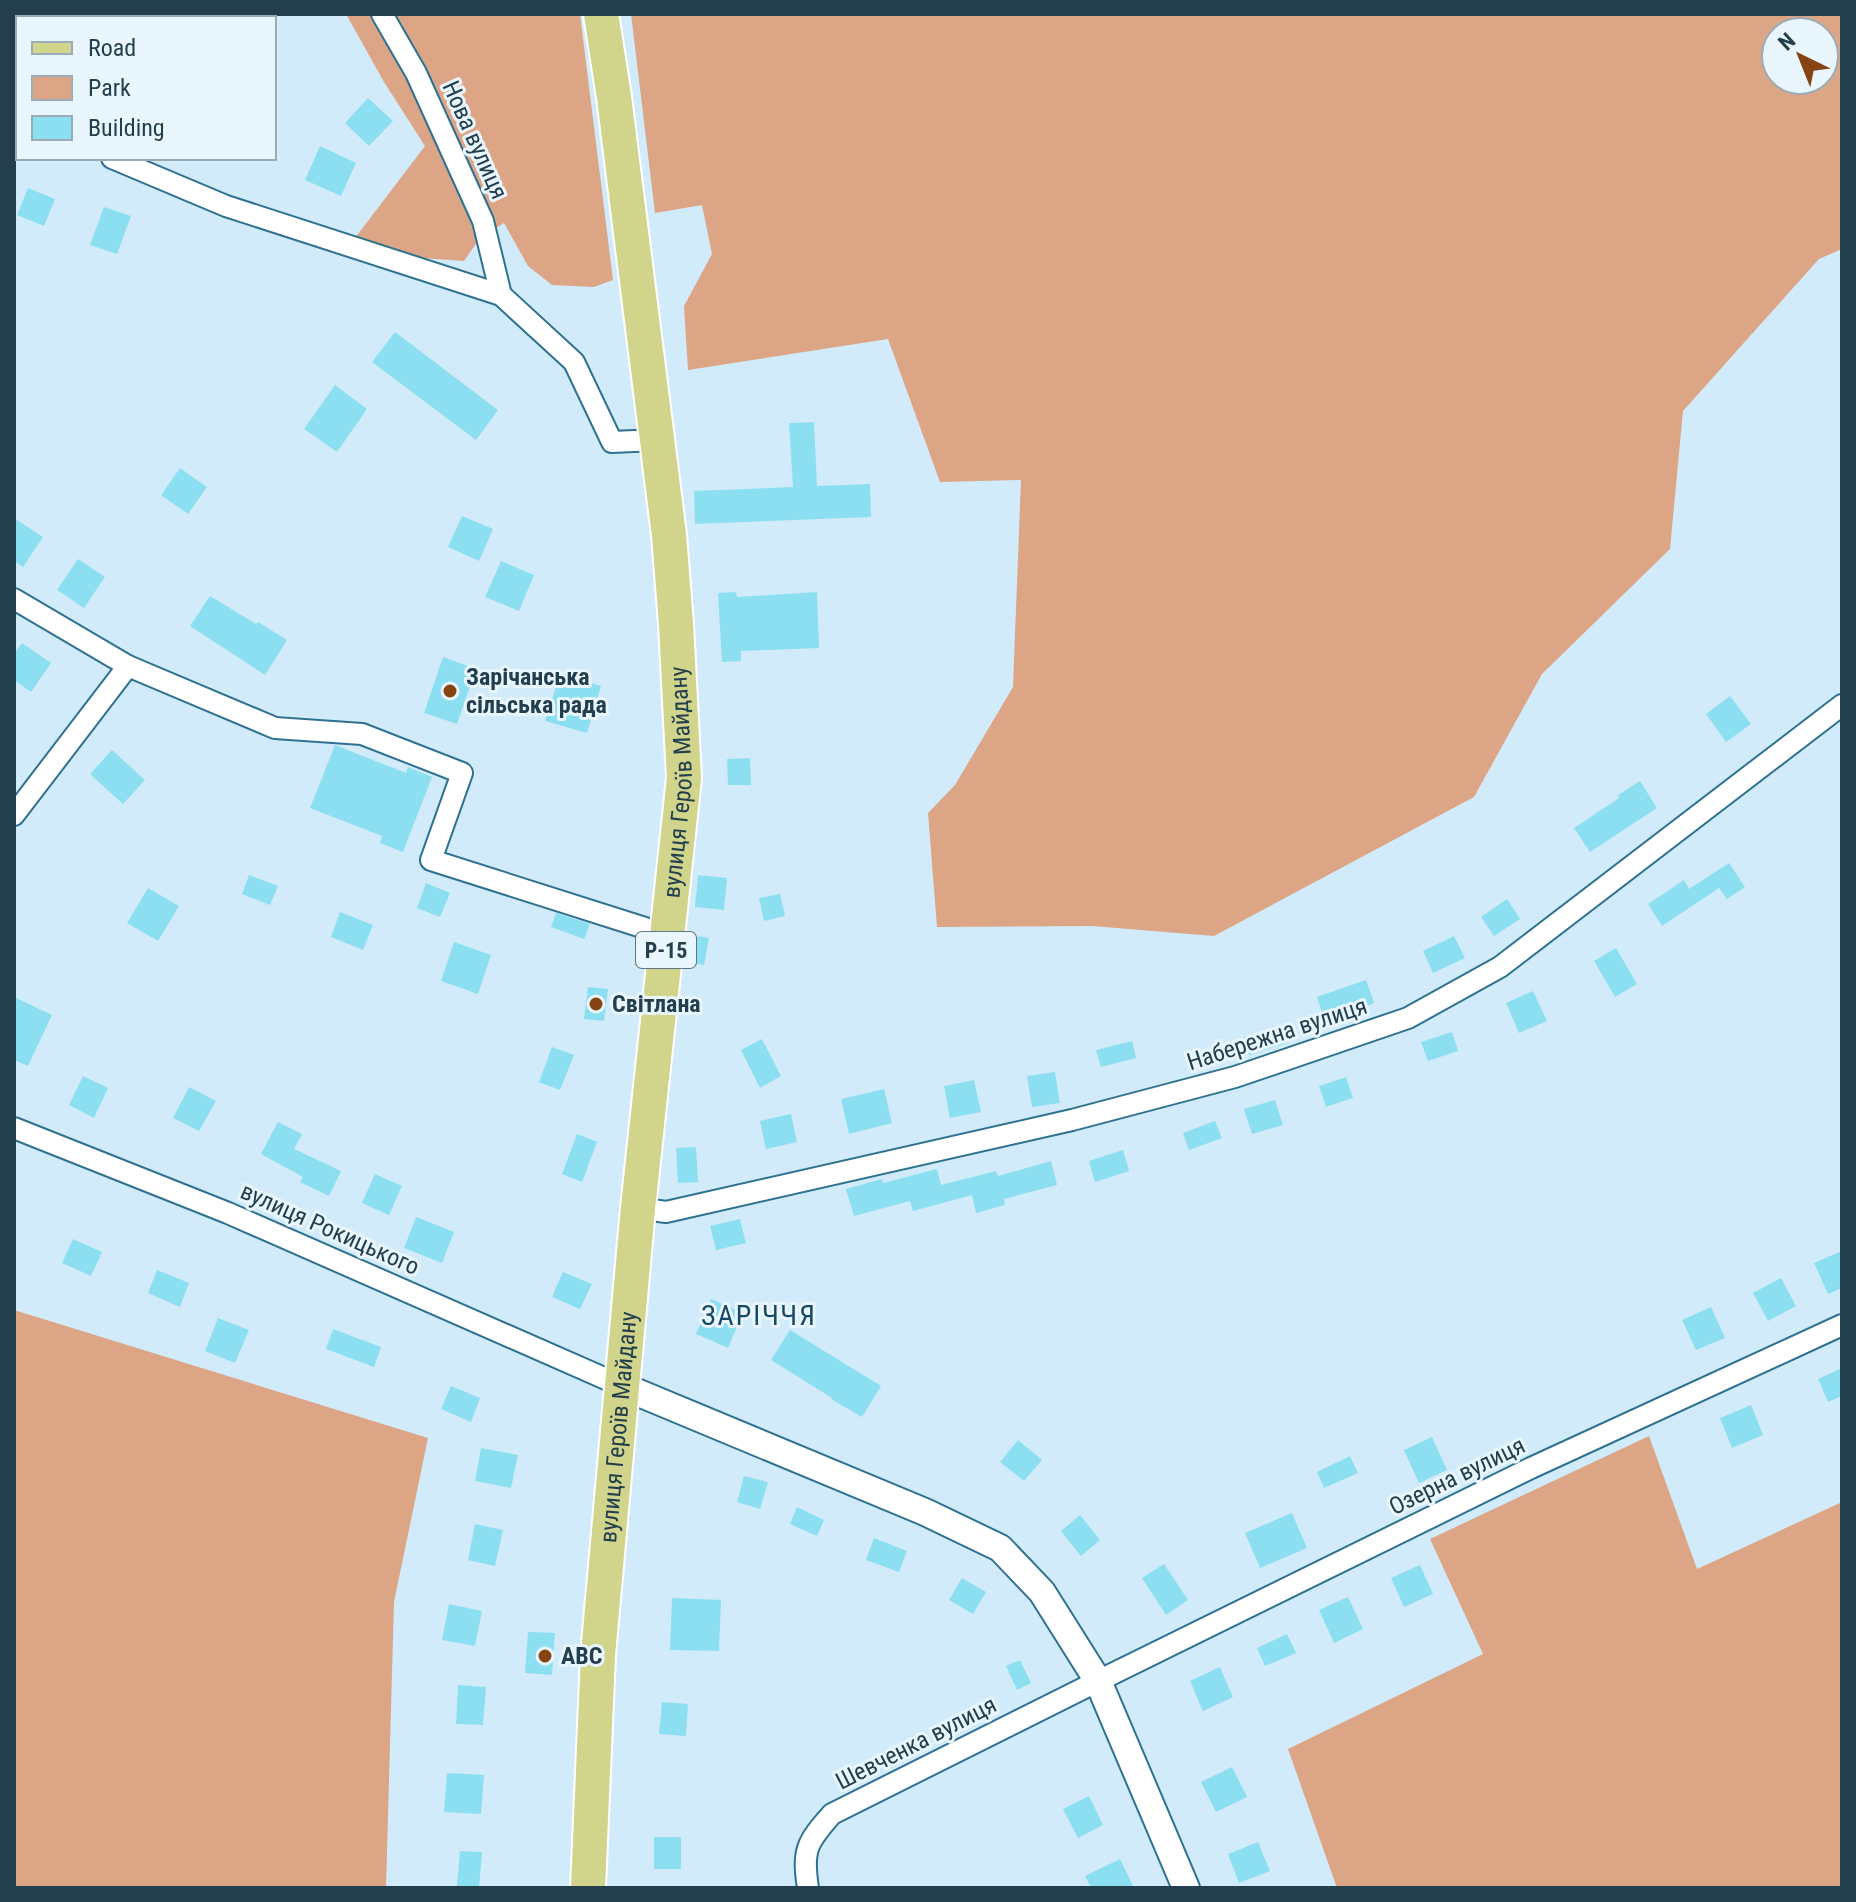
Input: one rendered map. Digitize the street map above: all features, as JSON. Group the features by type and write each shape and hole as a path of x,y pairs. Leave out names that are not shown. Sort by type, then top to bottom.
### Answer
{"main road":[{"name":"вулиця Героїв Майдану","path":"588,1888 598,1655 638,1208 684,778 669,535 601,14"}],"street":[{"name":"Нова вулиця","path":"382,14 416,73 483,221 501,295"},
{"path":"117,160 226,206 501,295 574,362 612,442 657,440"},
{"path":"14,599 128,666 275,728 362,734 462,773 431,860 667,935"},
{"path":"14,815 128,666"},
{"name":"Набережна вулиця","path":"638,1208 666,1212 1072,1120 1235,1077 1408,1018 1500,967 1842,705"},
{"name":"вулиця Рокицького","path":"14,1128 228,1213 622,1386"},
{"name":"Озерна вулиця","path":"1098,1681 1531,1468 1842,1325"},
{"path":"622,1386 925,1512 1000,1548 1042,1592 1098,1681 1186,1888"},
{"name":"Шевченка вулиця","path":"808,1888 804,1863 812,1836 832,1814 1098,1681"}],"green space":[{"path":"346,14 580,14 613,280 594,287 552,285 528,266 504,223 480,238 464,261 422,258 355,238 425,146"},
{"path":"631,14 1842,14 1842,249 1819,259 1683,411 1670,549 1542,674 1474,797 1214,936 1092,926 937,927 928,813 955,785 1013,687 1021,480 940,482 888,339 688,370 684,306 712,254 702,205 655,213"},
{"path":"14,1310 428,1438 394,1602 386,1888 14,1888"},
{"path":"1649,1436 1697,1569 1842,1502 1842,1888 1337,1888 1288,1749 1483,1654 1430,1539"}],"building":[{"path":"368,98 393,121 369,146 345,123"},
{"path":"320,146 356,163 341,196 305,180"},
{"path":"28,188 55,199 44,226 17,215"},
{"path":"104,207 131,216 117,254 90,245"},
{"path":"395,332 498,410 476,440 372,362"},
{"path":"335,385 367,409 337,452 304,429"},
{"path":"814,422 817,486 870,484 871,517 695,524 694,491 793,487 789,423"},
{"path":"180,468 207,487 188,514 161,495"},
{"path":"462,516 493,529 479,561 448,547"},
{"path":"14,518 43,537 23,567 14,561"},
{"path":"78,559 105,577 84,608 57,590"},
{"path":"501,561 534,575 519,611 485,597"},
{"path":"736,592 737,597 817,592 819,648 741,651 741,661 722,662 718,593"},
{"path":"210,596 287,640 265,675 190,626"},
{"path":"22,643 51,663 31,692 14,680 14,654"},
{"name":"Зарічанська сільська рада","path":"443,657 476,669 457,724 424,713"},
{"path":"560,674 601,686 587,733 545,721"},
{"path":"1730,696 1751,724 1726,742 1706,714"},
{"path":"335,745 406,773 408,767 432,777 403,852 380,843 382,836 310,808"},
{"path":"112,750 145,780 123,804 90,774"},
{"path":"750,758 751,785 728,785 727,759"},
{"path":"1640,781 1657,808 1590,852 1574,828"},
{"path":"1729,863 1745,887 1727,899 1719,888 1662,926 1648,904 1684,880 1689,889"},
{"path":"249,875 278,886 270,905 242,894"},
{"path":"698,875 727,878 724,910 695,907"},
{"path":"426,883 450,893 440,917 417,908"},
{"path":"148,888 179,906 158,941 127,923"},
{"path":"780,894 785,916 764,921 759,898"},
{"path":"1507,899 1520,919 1494,936 1481,917"},
{"path":"340,912 373,925 363,950 331,937"},
{"path":"556,913 590,924 584,939 551,927"},
{"path":"691,935 709,938 704,965 687,962"},
{"path":"1454,936 1465,958 1433,973 1423,951"},
{"path":"454,942 491,955 478,994 441,981"},
{"path":"1616,948 1637,984 1615,997 1594,961"},
{"path":"1366,980 1374,1003 1325,1021 1317,997"},
{"name":"Світлана","path":"588,987 608,989 604,1021 584,1019"},
{"path":"1533,991 1547,1021 1519,1033 1506,1003"},
{"path":"14,997 52,1015 28,1066 14,1060"},
{"path":"1281,1025 1287,1043 1249,1055 1244,1037"},
{"path":"1452,1032 1458,1051 1428,1061 1421,1042"},
{"path":"762,1039 781,1076 760,1088 741,1050"},
{"path":"1132,1041 1136,1058 1101,1067 1096,1050"},
{"path":"552,1047 574,1055 560,1090 539,1082"},
{"path":"1055,1072 1060,1103 1032,1107 1027,1076"},
{"path":"83,1076 108,1088 94,1118 69,1105"},
{"path":"1346,1077 1353,1098 1326,1107 1319,1086"},
{"path":"974,1080 981,1112 950,1118 944,1086"},
{"path":"189,1087 216,1101 199,1131 173,1118"},
{"path":"884,1089 892,1123 849,1134 841,1099"},
{"path":"1275,1100 1283,1125 1252,1134 1244,1109"},
{"path":"791,1114 797,1142 766,1149 760,1121"},
{"path":"1215,1121 1222,1138 1189,1150 1183,1133"},
{"path":"278,1122 302,1134 294,1149 341,1171 329,1196 300,1182 303,1177 261,1154"},
{"path":"577,1134 597,1142 582,1182 562,1174"},
{"path":"696,1147 698,1182 678,1183 676,1148"},
{"path":"1123,1150 1129,1171 1095,1182 1089,1161"},
{"path":"1051,1161 1057,1185 1004,1199 1005,1205 976,1213 972,1195 913,1211 910,1201 854,1216 846,1189 937,1169 941,1185 996,1171 998,1176"},
{"path":"375,1174 402,1186 389,1215 362,1203"},
{"path":"416,1217 454,1232 442,1263 404,1248"},
{"path":"740,1219 746,1243 716,1250 710,1226"},
{"path":"73,1239 102,1252 91,1276 62,1263"},
{"path":"1842,1251 1842,1288 1828,1294 1814,1263"},
{"path":"157,1270 189,1283 180,1307 148,1293"},
{"path":"563,1272 592,1284 580,1309 552,1297"},
{"path":"1781,1278 1796,1306 1768,1321 1753,1293"},
{"path":"711,1299 743,1313 728,1348 696,1334"},
{"path":"1711,1307 1725,1338 1696,1350 1682,1320"},
{"path":"218,1318 249,1330 235,1363 205,1351"},
{"path":"333,1329 381,1347 374,1367 326,1349"},
{"path":"790,1330 881,1386 862,1417 771,1360"},
{"path":"1842,1368 1842,1396 1828,1402 1818,1379"},
{"path":"451,1386 480,1398 471,1422 441,1409"},
{"path":"1751,1405 1763,1435 1732,1448 1720,1418"},
{"path":"1432,1437 1447,1470 1419,1483 1404,1450"},
{"path":"1018,1440 1042,1460 1024,1481 1000,1462"},
{"path":"481,1448 518,1455 511,1488 475,1481"},
{"path":"1350,1456 1358,1473 1324,1488 1317,1472"},
{"path":"744,1476 768,1482 760,1509 737,1502"},
{"path":"797,1507 824,1520 817,1536 790,1524"},
{"path":"1292,1513 1307,1548 1260,1568 1245,1533"},
{"path":"1080,1515 1100,1540 1081,1556 1061,1531"},
{"path":"475,1524 503,1530 495,1566 468,1560"},
{"path":"874,1538 907,1551 899,1572 866,1560"},
{"path":"1164,1564 1188,1600 1166,1615 1142,1578"},
{"path":"1420,1565 1433,1594 1404,1607 1391,1578"},
{"path":"962,1578 986,1592 973,1614 949,1600"},
{"path":"1348,1597 1363,1629 1334,1643 1319,1610"},
{"path":"672,1598 721,1600 719,1651 670,1650"},
{"path":"449,1604 482,1611 475,1646 442,1640"},
{"path":"528,1632 555,1633 552,1675 525,1673"},
{"path":"1287,1634 1296,1653 1265,1666 1257,1648"},
{"path":"1020,1660 1031,1683 1017,1690 1006,1666"},
{"path":"1220,1667 1233,1697 1203,1711 1190,1681"},
{"path":"458,1685 486,1687 483,1725 456,1724"},
{"path":"662,1702 688,1704 686,1736 659,1734"},
{"path":"1232,1767 1247,1797 1216,1812 1201,1782"},
{"path":"447,1773 484,1775 481,1814 444,1812"},
{"path":"1089,1796 1103,1825 1078,1838 1063,1809"},
{"path":"654,1837 681,1837 681,1869 654,1869"},
{"path":"1258,1842 1270,1871 1239,1883 1228,1854"},
{"path":"460,1851 482,1852 479,1888 457,1886"},
{"path":"1120,1859 1134,1888 1091,1888 1085,1876"}],"place":[{"name":"Зарічанська сільська рада","path":"450,691"},
{"name":"Світлана","path":"596,1004"},
{"name":"ABC","path":"545,1656"}],"district":[{"name":"ЗАРІЧЧЯ","path":"759,1315"}]}
